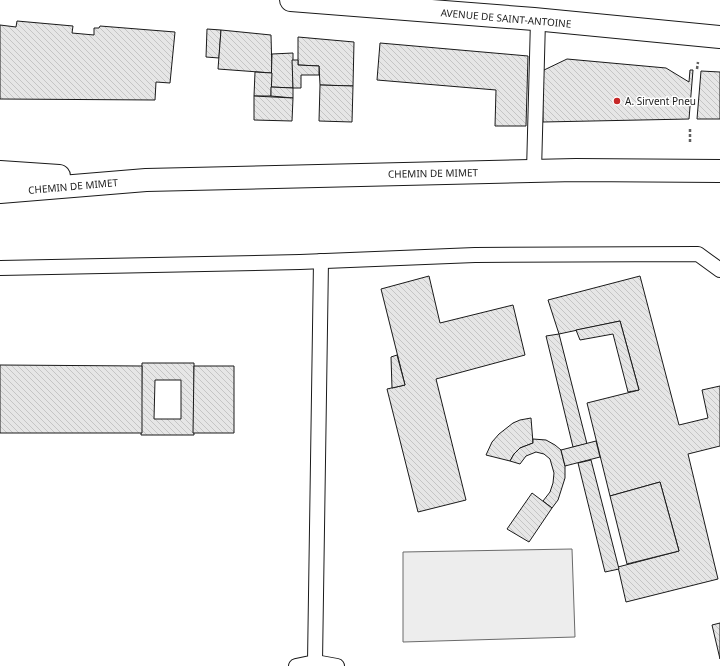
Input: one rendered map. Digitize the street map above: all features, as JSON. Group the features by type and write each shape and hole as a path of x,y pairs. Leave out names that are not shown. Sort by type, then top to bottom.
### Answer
{"street":[{"name":"AVENUE DE SAINT-ANTOINE","path":"291,0 358,3 720,38"},
{"name":"CHEMIN DE MIMET","path":"0,192 146,180 534,171 720,171"},
{"name":"CHEMIN DE MIMET","path":"0,172 146,180"}],"lane":[{"path":"534,171 538,20"},
{"path":"0,268 321,261 474,255 698,254 720,270"},
{"path":"315,662 321,261"},
{"path":"296,666 315,662 337,666"}],"shaded area":[{"path":"572,549 575,637 403,642 403,552"}],"building":[{"path":"17,21 73,26 72,33 94,35 94,28 99,28 100,26 175,32 170,83 156,82 155,100 0,99 0,25 16,27"},
{"path":"207,29 221,30 219,58 206,57"},
{"path":"221,30 271,35 272,73 218,69"},
{"path":"298,37 354,42 353,86 320,85 319,66 298,65"},
{"path":"380,43 528,56 526,126 495,126 496,90 377,80"},
{"path":"293,53 293,88 271,87 272,54"},
{"name":"A. Sirvent Pneu","path":"567,59 666,68 689,82 690,70 693,70 689,119 543,122 542,71"},
{"path":"292,60 298,60 298,65 319,66 319,75 301,75 301,88 293,88"},
{"path":"701,71 720,72 720,119 697,119"},
{"path":"255,72 272,73 271,96 254,96"},
{"path":"320,85 353,86 352,122 319,121"},
{"path":"271,87 293,88 293,98 271,96"},
{"path":"254,96 293,98 292,121 254,120"},
{"path":"429,276 440,323 513,305 525,355 436,379 466,500 418,512 387,389 405,385 381,289"},
{"path":"640,276 679,425 708,418 702,390 720,386 720,446 688,454 718,579 626,602 618,567 679,551 660,482 610,496 587,403 639,390 620,321 559,334 548,300"},
{"path":"620,321 639,390 628,392 613,334 580,340 576,330"},
{"path":"559,334 587,444 573,447 546,336"},
{"path":"397,355 405,385 392,388 391,357"},
{"path":"142,363 194,363 194,435 141,435","holes":["155,380 181,380 181,419 154,419"]},
{"path":"0,365 142,366 142,433 0,433"},
{"path":"194,366 234,366 234,433 193,433"},
{"path":"531,418 533,443 520,448 510,461 486,455 492,442 499,434 513,423"},
{"path":"533,439 546,440 561,450 565,466 565,478 558,500 552,508 543,501 550,492 553,483 554,473 550,459 544,454 536,452 526,456 520,464 510,461 520,448 533,443"},
{"path":"596,441 600,457 565,466 561,450"},
{"path":"591,460 619,569 605,572 578,463"},
{"path":"660,482 679,551 627,564 610,496"},
{"path":"532,493 552,508 529,542 507,529"},
{"path":"720,623 720,659 712,625"}],"place":[{"name":"A. Sirvent Pneu","path":"617,101"}]}
